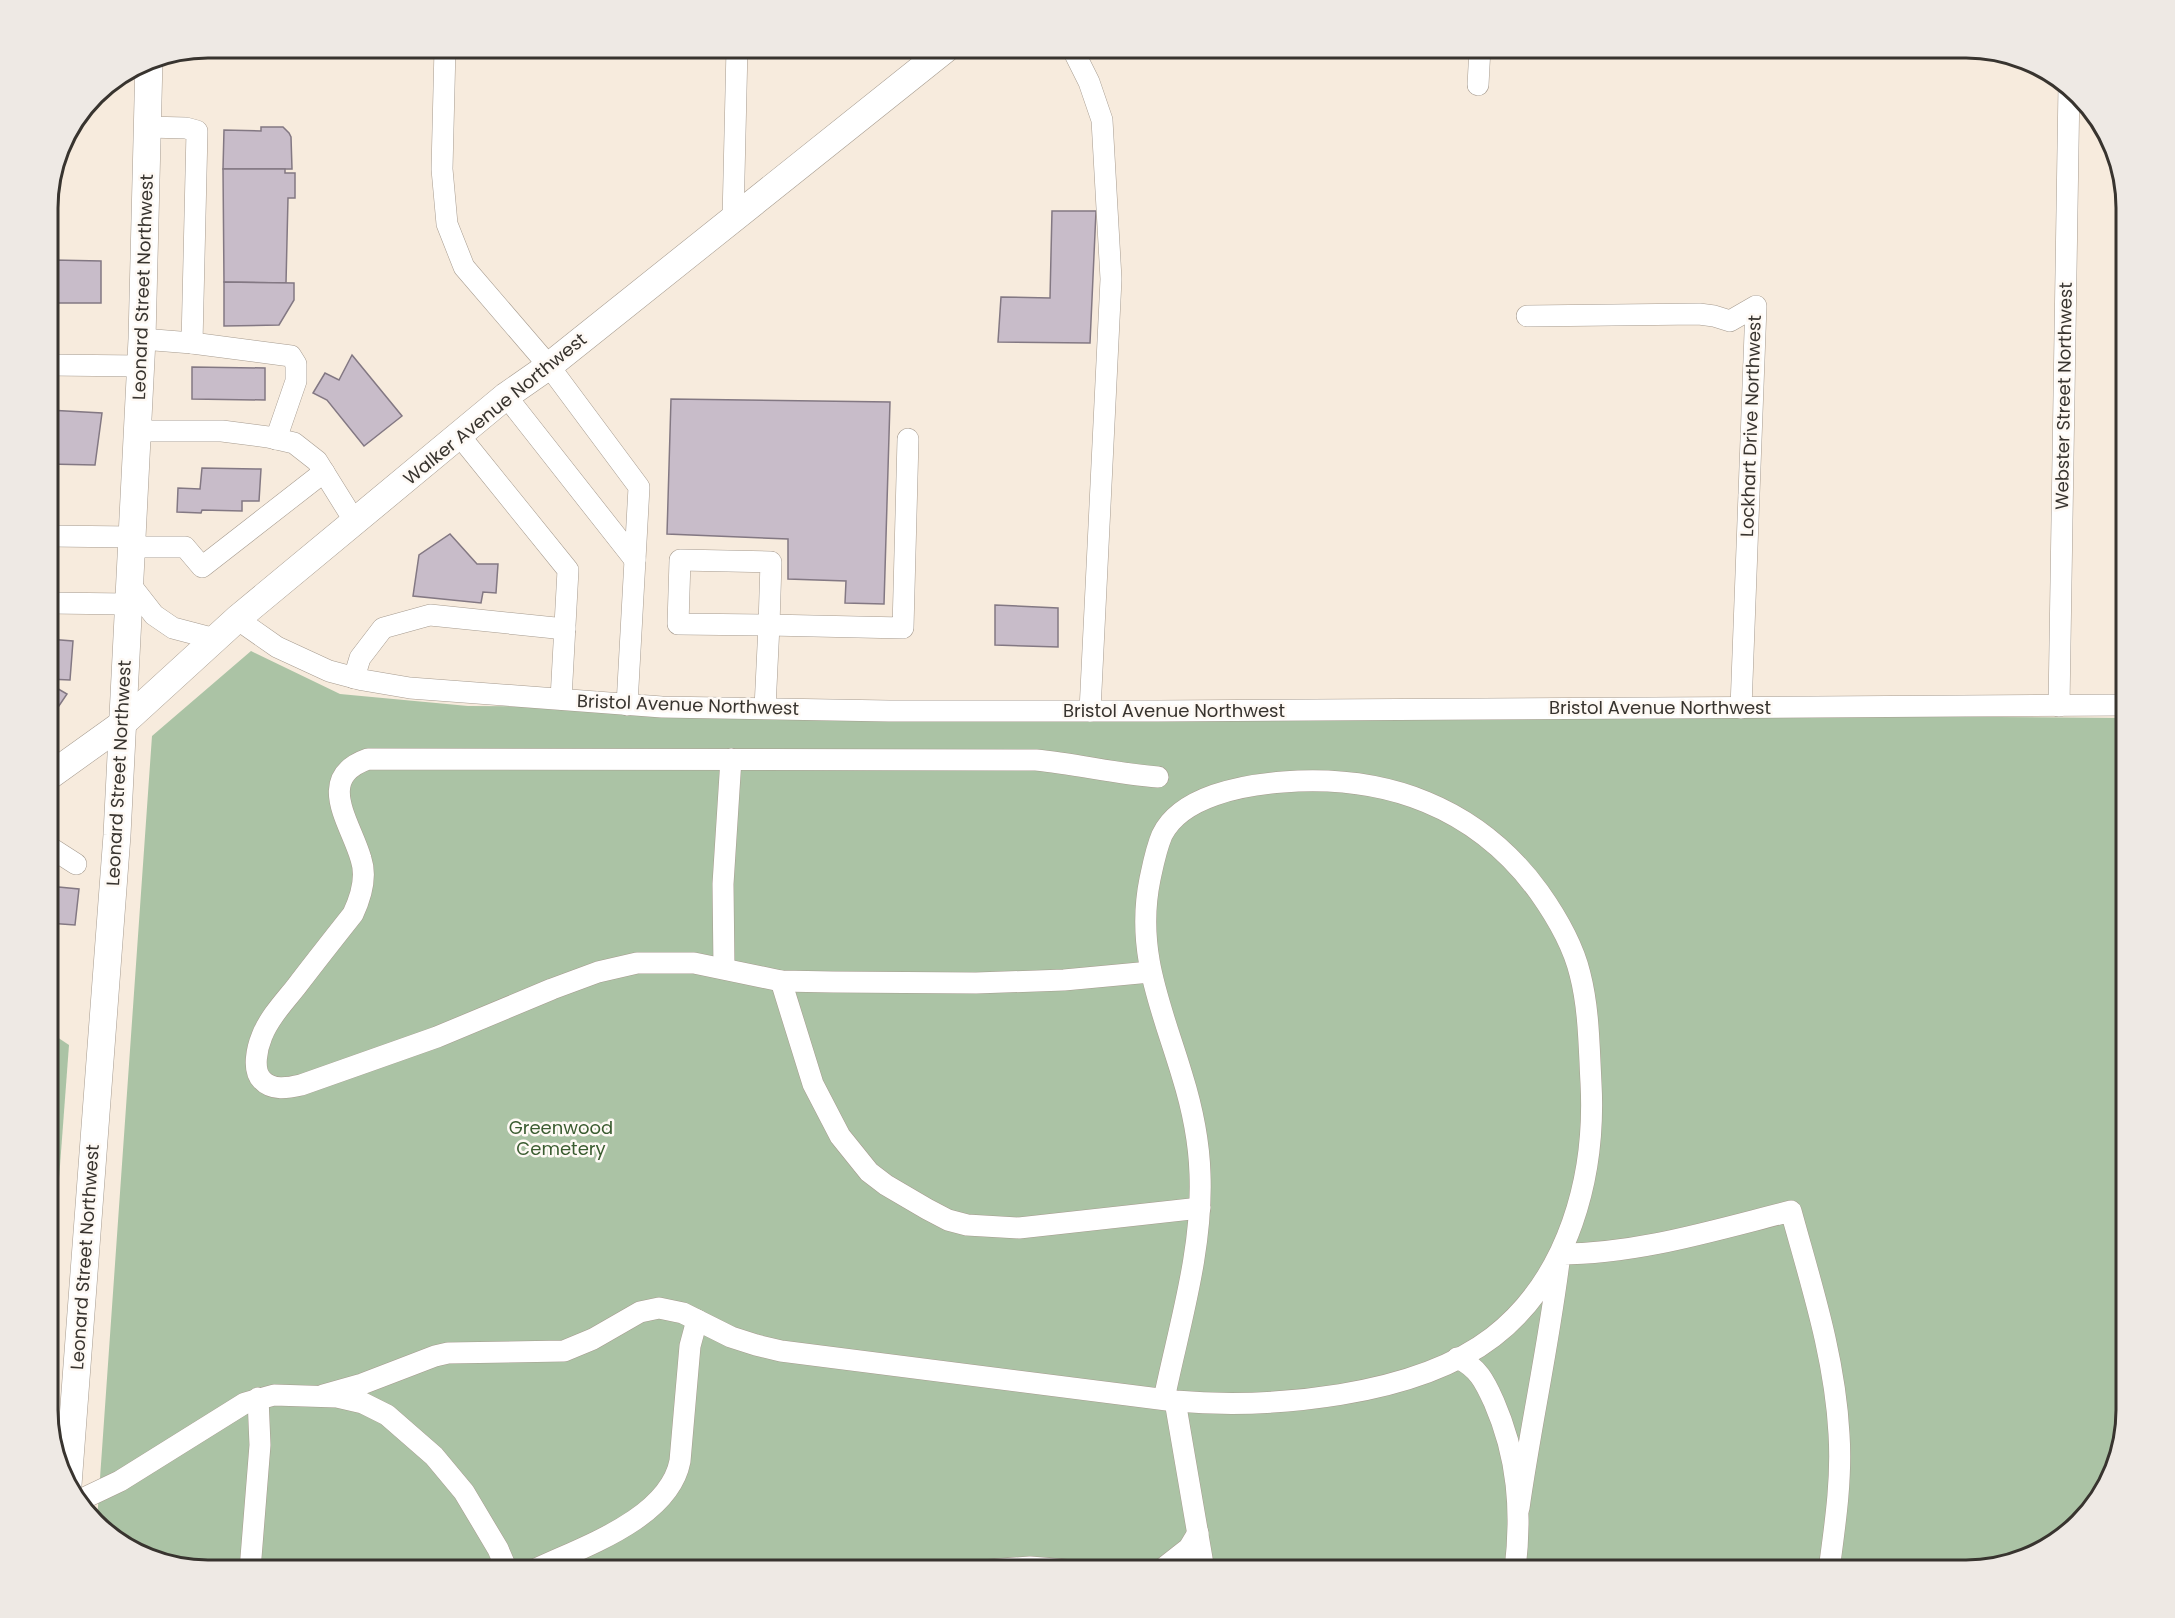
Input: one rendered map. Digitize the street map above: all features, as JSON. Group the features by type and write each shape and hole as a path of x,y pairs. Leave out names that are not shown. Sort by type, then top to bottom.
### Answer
{"main road":[{"name":"Walker Avenue Northwest","path":"59,769 122,724 237,620 506,396 549,366 934,58"},
{"name":"Leonard Street Northwest","path":"69,1466 117,835 141,366 149,71"}],"street":[{"path":"445,58 442,169 447,224 464,267 549,366 639,487 627,705"},
{"path":"733,219 737,58"},
{"path":"1077,58 1089,82 1102,120 1111,279 1090,711"},
{"path":"1478,85 1479,58"},
{"name":"Webster Street Northwest","path":"2059,706 2069,100"},
{"path":"147,127 186,128 197,131 192,343"},
{"name":"Lockhart Drive Northwest","path":"1527,316 1699,314 1730,321 1756,306 1741,708"},
{"path":"142,339 291,356 296,364 296,381 276,439"},
{"path":"59,365 141,366"},
{"path":"506,396 635,560"},
{"path":"138,430 222,432 294,443 317,461 355,522"},
{"path":"459,435 568,570 561,699"},
{"path":"765,708 769,626 771,562 680,560 678,624 769,626 903,628 908,439"},
{"path":"59,537 185,548 202,567 324,472"},
{"path":"59,602 129,594 173,628 215,639"},
{"path":"354,678 360,657 383,628 430,615 565,629"},
{"name":"Bristol Avenue Northwest","path":"237,620 277,647 330,671 354,678 410,688 662,707 889,711 1090,711 2116,705"},
{"path":"1150,972 1064,980 976,983 781,981 694,963 637,963 621,965 552,989 437,1037 323,1078 287,1088 265,1084 259,1077 256,1058 262,1036 275,1014 353,914 359,900 363,879 361,858 345,821 340,786 345,772 352,765 368,759 1036,760 1158,777"},
{"path":"724,968 723,884 731,759"},
{"path":"323,1395 362,1384 448,1353 564,1351 593,1339 640,1312 649,1310 671,1310 731,1337 756,1346 782,1351 1170,1400 1228,1404 1268,1404 1350,1393 1413,1376 1457,1358 1491,1338 1520,1312 1560,1254 1575,1218 1592,1138 1589,1029 1579,968 1556,918 1531,881 1503,850 1468,823 1419,799 1376,786 1351,783 1275,783 1230,791 1197,802 1184,810 1171,821 1155,854 1145,917 1150,972 1182,1074 1196,1130 1200,1175 1200,1208 1194,1256 1170,1400 1202,1560"},
{"path":"59,853 76,864"},
{"path":"781,981 813,1084 840,1136 869,1172 886,1185 927,1209 948,1220 967,1225 1007,1228 1050,1226 1200,1208"},
{"path":"1560,1254 1617,1251 1791,1211 1822,1326 1838,1410 1839,1486 1830,1560"},
{"path":"1516,1560 1519,1508 1528,1444 1553,1310 1560,1254"},
{"path":"555,1560 628,1525 649,1510 669,1489 680,1461 690,1346 697,1320"},
{"path":"1457,1358 1471,1365 1480,1374 1498,1412 1515,1464 1519,1508"},
{"path":"87,1497 120,1481 244,1402 274,1395 323,1395 350,1399 375,1408 401,1425 434,1456 464,1492 503,1560"},
{"path":"251,1560 260,1445 258,1398"},
{"path":"1174,1560 1190,1548 1198,1533"}],"green space":[{"name":"Greenwood Cemetery","path":"251,651 340,694 468,706 2116,718 2116,1419 2109,1458 2085,1501 2050,1534 2015,1552 1996,1557 1966,1560 209,1560 179,1557 160,1552 117,1528 98,1511 152,736"},
{"path":"59,1038 69,1045 59,1179"}],"building":[{"path":"261,127 283,127 289,133 292,169 223,169 224,130 261,131"},
{"path":"223,169 285,169 285,173 295,173 295,198 288,198 286,283 224,282"},
{"path":"1052,211 1096,211 1090,343 998,342 1001,297 1050,298"},
{"path":"59,260 101,261 101,303 59,303"},
{"path":"224,282 294,283 294,300 279,325 224,326"},
{"path":"352,355 402,416 364,446 327,400 313,393 325,373 339,380"},
{"path":"192,367 265,368 265,400 192,399"},
{"path":"671,399 890,402 884,604 845,603 846,581 788,579 788,539 667,534"},
{"path":"59,411 102,413 95,465 59,464"},
{"path":"202,468 261,469 259,501 242,501 242,511 177,512 178,488 200,489"},
{"path":"450,534 477,564 498,564 496,593 483,592 481,603 413,596 419,555"},
{"path":"995,605 1058,608 1058,647 995,645"},
{"path":"59,640 73,641 70,680 59,680"},
{"path":"59,689 67,694 59,706"},
{"path":"59,887 79,889 75,925 59,924"}]}
